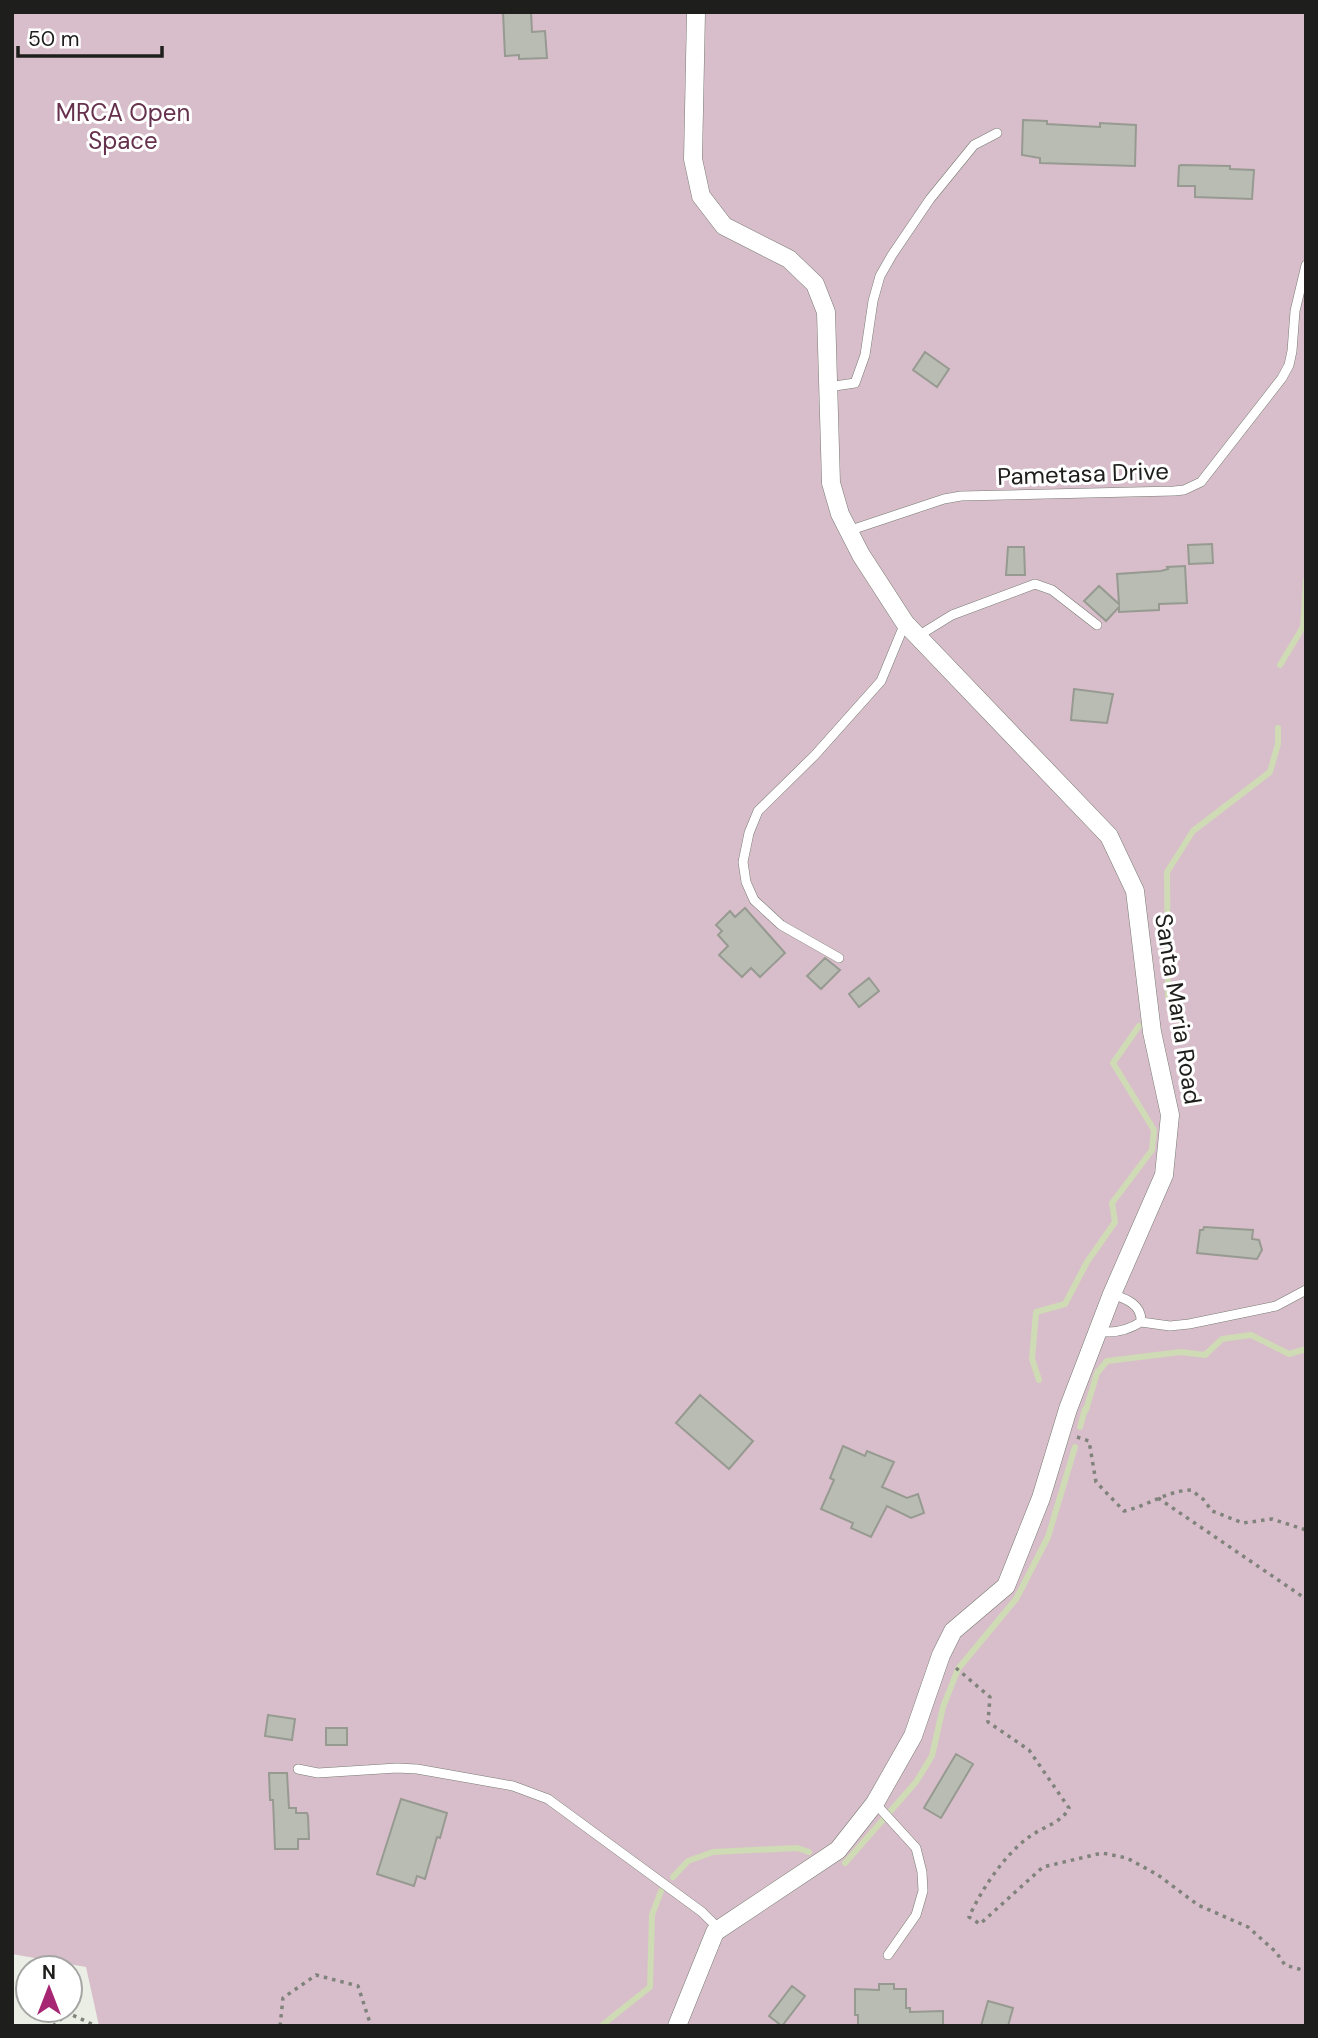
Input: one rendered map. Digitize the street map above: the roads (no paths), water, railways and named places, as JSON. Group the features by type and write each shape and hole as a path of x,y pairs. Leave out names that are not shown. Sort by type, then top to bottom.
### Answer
{"street":[{"name":"Santa Maria Road","path":"696,12 693,159 701,196 724,226 789,258 815,284 826,312 831,483 848,531 912,630 1109,836 1135,891 1152,1032 1170,1115 1164,1175 1112,1294 1041,1497 1006,1586 953,1631 941,1655 913,1736 877,1805 838,1850 719,1929"},
{"path":"677,2026 715,1932 719,1929"}],"lane":[{"path":"828,387 855,383 865,355 873,301 880,276 930,199 974,145 997,133"},
{"name":"Pametasa Drive","path":"848,531 944,499 961,496 1174,491 1184,490 1201,482 1282,378 1289,365 1295,311 1306,265"},
{"path":"839,958 781,925 754,900 746,881 743,862 749,833 758,811 815,755 881,681 912,630 1035,584 1052,590 1097,625"},
{"path":"1098,1331 1114,1332 1141,1322 1171,1326 1189,1324 1276,1306 1306,1290"},
{"path":"1112,1294 1128,1299 1139,1311 1141,1322"},
{"path":"298,1769 318,1773 417,1769 513,1786 548,1799 702,1912 719,1929"},
{"path":"877,1805 916,1848 922,1872 923,1891 916,1915 888,1955"}],"waterway":[{"path":"1280,665 1303,627 1306,580"},
{"path":"1168,996 1167,872 1193,831 1270,772 1278,744 1278,728"},
{"path":"1039,1380 1032,1359 1036,1312 1065,1304 1087,1262 1115,1222 1112,1203 1152,1150 1154,1130 1113,1063 1139,1026"},
{"path":"1086,1410 1097,1373 1107,1361 1181,1352 1205,1355 1222,1339 1251,1335 1289,1354 1306,1349"},
{"path":"1080,1427 1085,1409"},
{"path":"845,1863 916,1782 932,1756 943,1707 958,1669 1016,1599 1048,1537 1075,1447"},
{"path":"673,1877 688,1861 713,1852 797,1848 809,1852"},
{"path":"601,2026 650,1987 652,1915 661,1891"}],"park label":[{"name":"MRCA Open Space","path":"123,127"}]}
